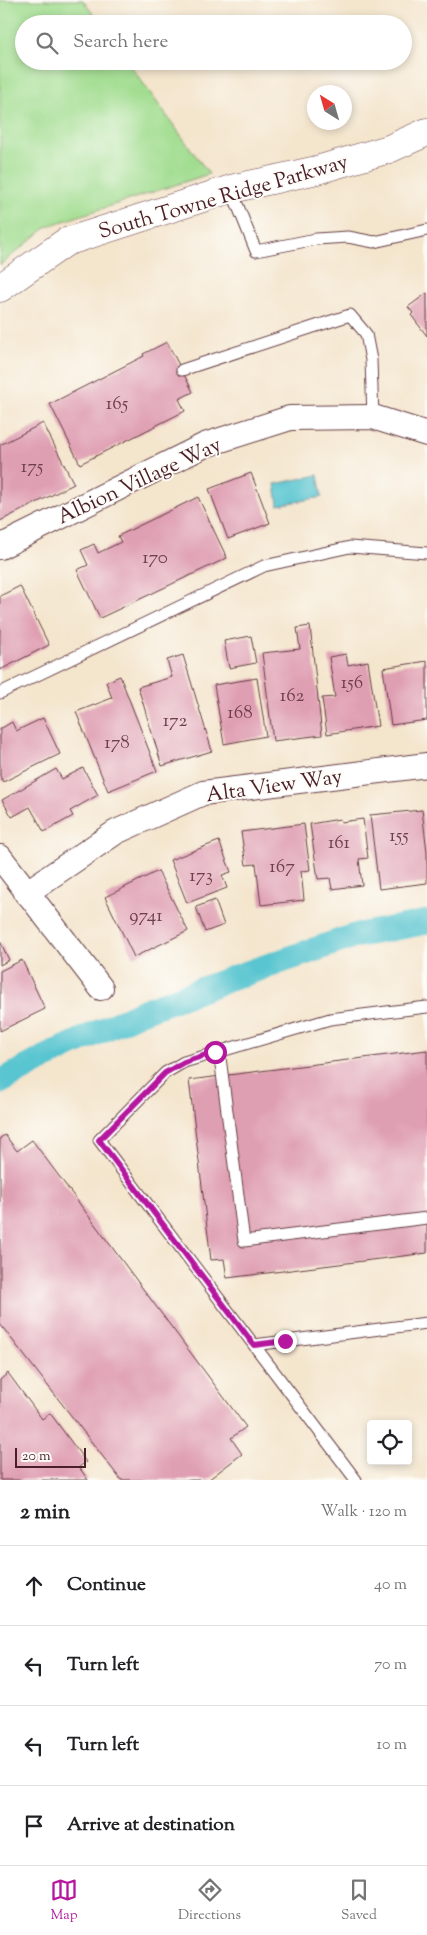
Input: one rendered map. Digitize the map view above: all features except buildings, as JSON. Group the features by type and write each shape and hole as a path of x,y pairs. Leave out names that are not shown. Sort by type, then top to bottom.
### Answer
{"street":[{"name":"South Towne Ridge Parkway","path":"0,288 66,242 231,189 317,170 389,149 427,132"},
{"name":"Albion Village Way","path":"0,547 205,445 290,418 373,416 427,434"},
{"name":"Alta View Way","path":"26,893 116,832 203,793 427,764"},
{"path":"0,857 101,988"}],"lane":[{"path":"231,189 256,251 316,239 348,237 374,242 427,230"},
{"path":"182,370 350,315 366,334 370,360 373,416"},
{"path":"0,693 264,566 350,547 427,553"},
{"path":"356,1480 99,1140 165,1073 184,1062 219,1050 330,1019 427,1008"},
{"path":"219,1050 244,1241 427,1218"},
{"path":"254,1345 427,1323"}],"green space":[{"path":"0,0 83,0 94,15 15,15 15,70 134,70 209,174 48,226 0,265"}],"water":[{"path":"318,475 322,497 278,505 275,484"}],"waterway":[{"path":"0,1082 50,1055 141,1012 354,936 427,922"}],"route":[{"path":"215,1052 184,1062 165,1073 99,1140 254,1345 285,1341"}]}
